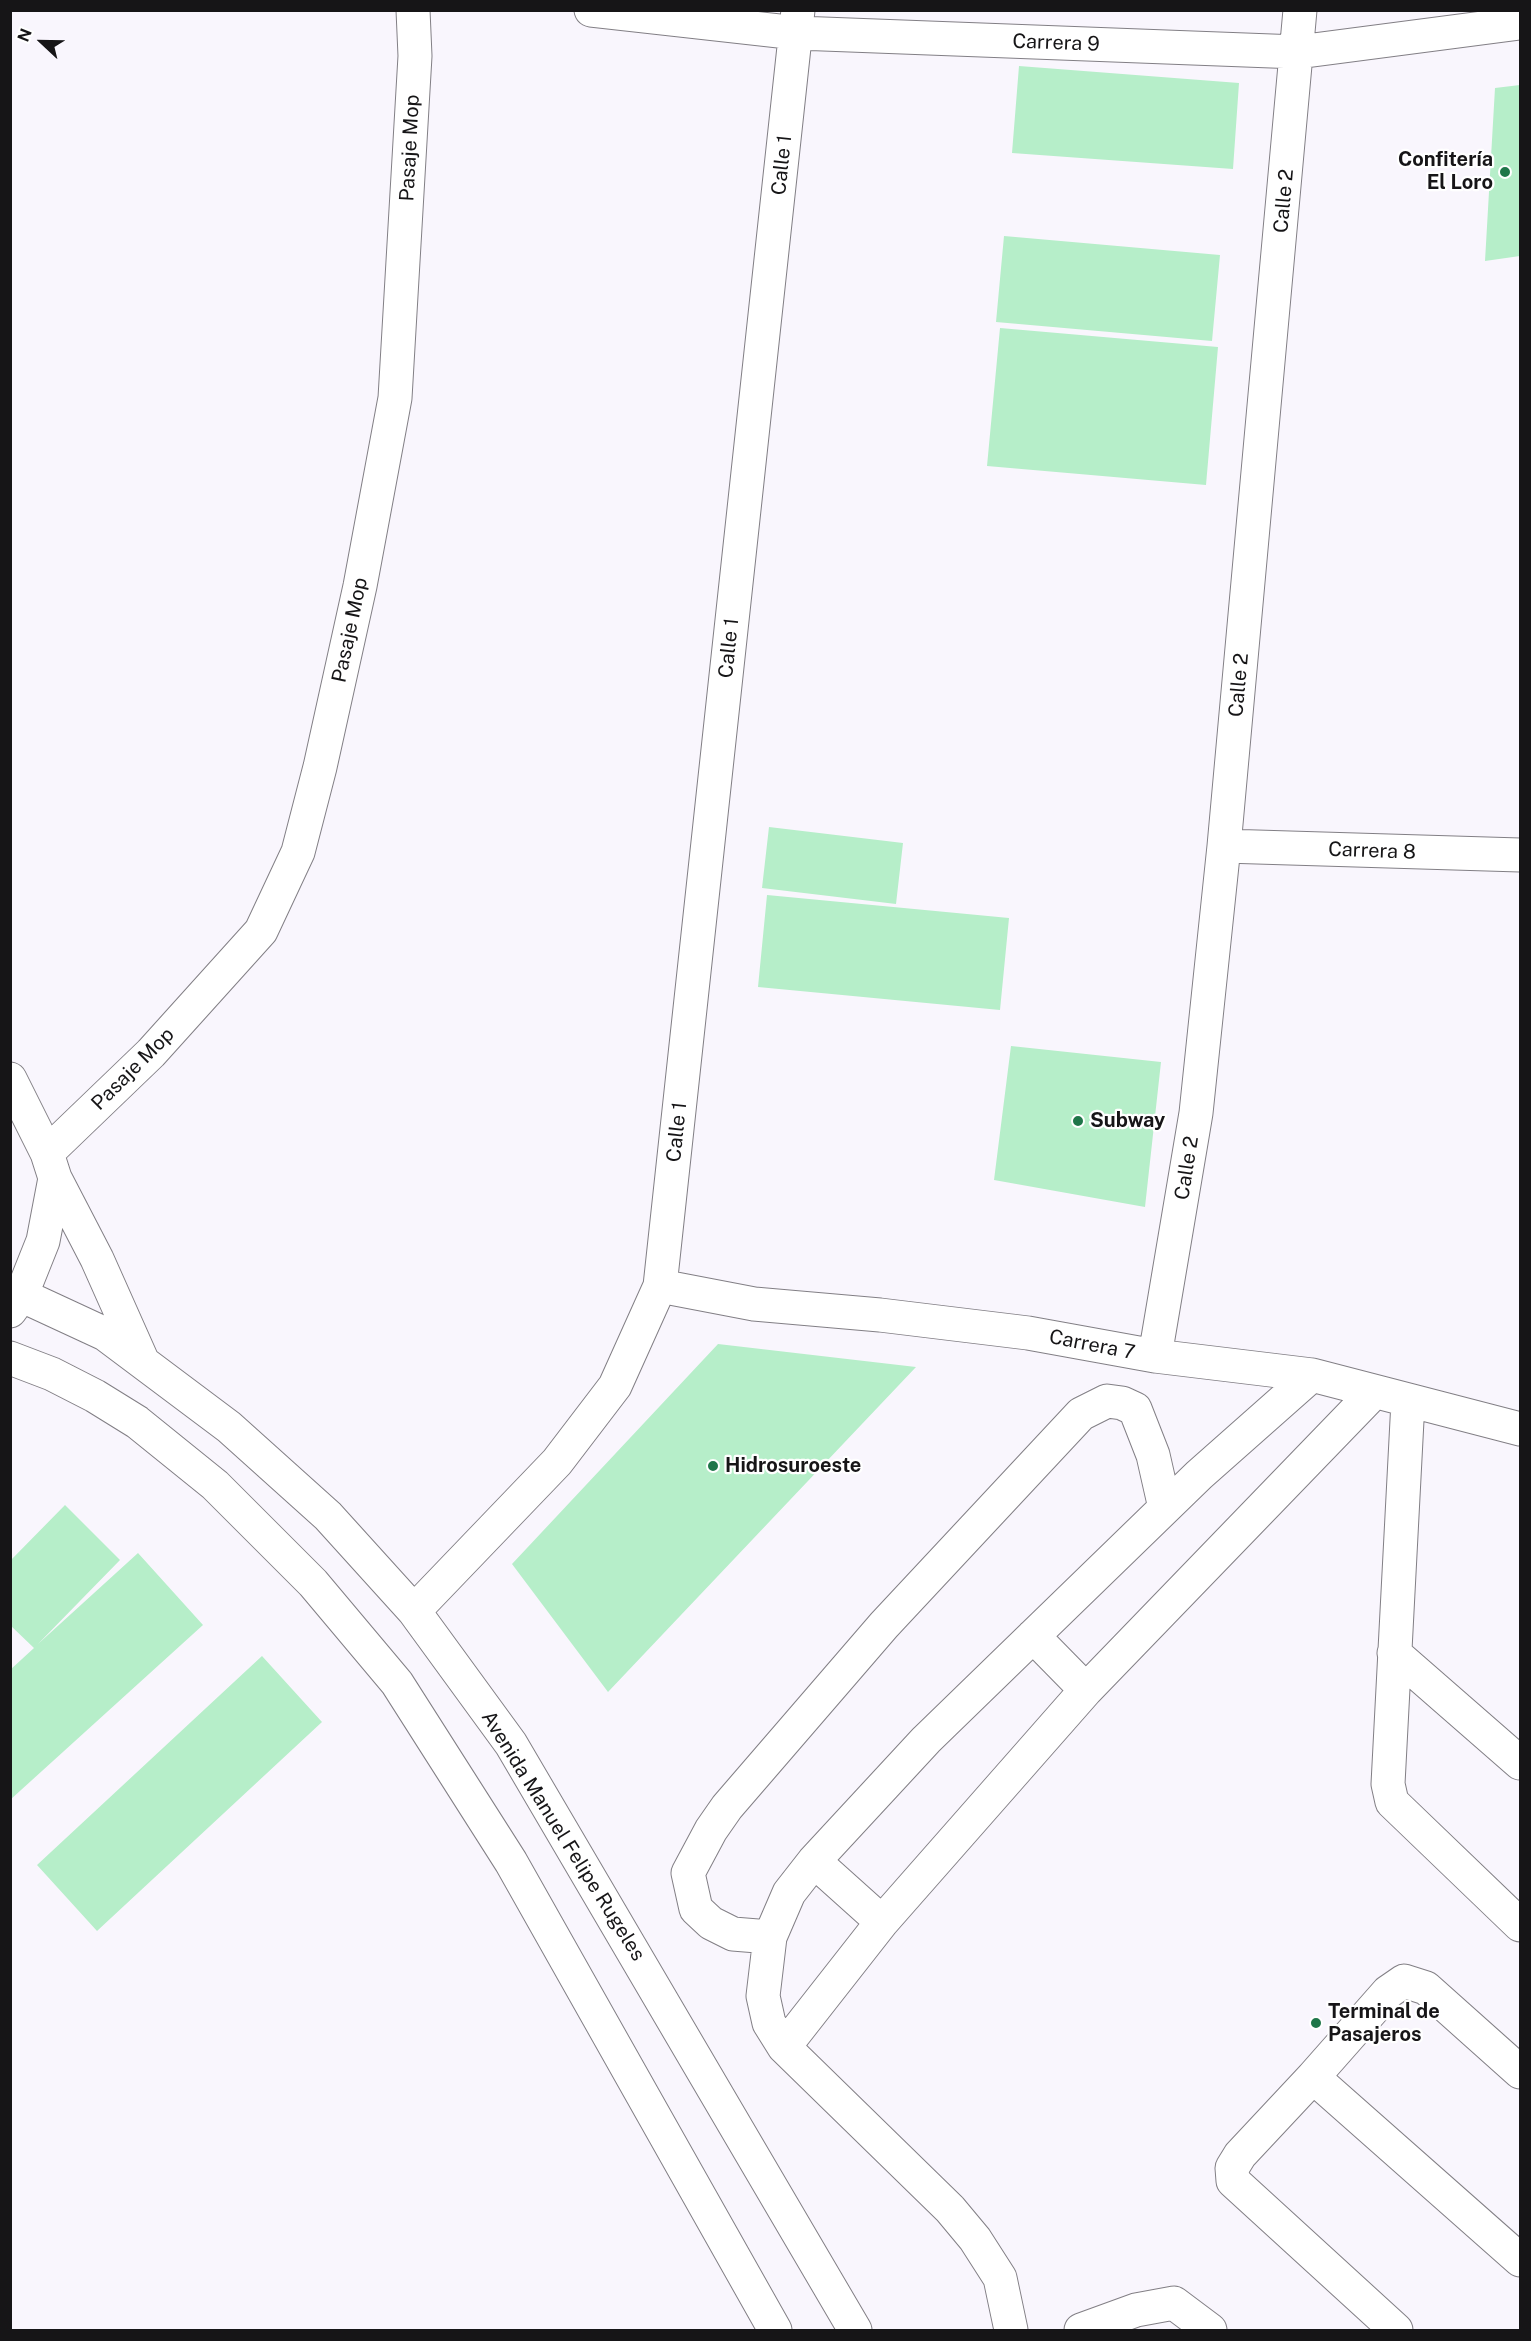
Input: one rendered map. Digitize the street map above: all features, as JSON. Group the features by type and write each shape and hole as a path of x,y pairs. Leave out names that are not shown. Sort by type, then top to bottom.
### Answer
{"street":[{"name":"Pasaje Mop","path":"51,1166 261,931 298,852 320,768 360,586 395,398 415,56 413,10"},
{"name":"Carrera 9","path":"591,10 1298,52 1521,22"},
{"name":"Calle 2","path":"1155,1356 1196,1113 1224,846 1298,52 1300,10"},
{"name":"Calle 1","path":"414,1611 557,1462 615,1386 660,1286 798,22"},
{"name":"Carrera 8","path":"1224,846 1521,855"},
{"path":"10,1079 97,1259 142,1360"},
{"path":"14,1299 43,1241 51,1166"},
{"name":"Carrera 7","path":"660,1286 754,1304 880,1315 1028,1333 1155,1356 1312,1375 1521,1429"},
{"name":"Avenida Manuel Felipe Rugeles","path":"14,1299 105,1334 229,1427 328,1516 414,1611 511,1744 855,2331"},
{"path":"10,1358 52,1374 112,1406 137,1422 215,1485 314,1583 397,1683 512,1862 775,2331"},
{"path":"1011,2331 1000,2278 975,2239 950,2209 784,2047 769,2023 763,1996 770,1937 789,1893 814,1861 926,1740 1199,1475 1312,1375"},
{"path":"784,2047 882,1922 1086,1690 1374,1392"},
{"path":"770,1937 734,1934 711,1923 696,1909 688,1873 711,1830 727,1807 884,1625 1081,1414 1107,1401 1122,1402 1135,1409 1153,1455 1165,1509"},
{"path":"1408,1401 1388,1784 1392,1802 1521,1925"},
{"path":"1033,1636 1086,1690"},
{"path":"1394,1653 1521,1763"},
{"path":"814,1861 882,1922"},
{"path":"1396,2331 1233,2181 1232,2168 1240,2155 1388,1992 1404,1981 1426,1988 1521,2072"},
{"path":"1313,2077 1521,2260"},
{"path":"1081,2331 1136,2310 1174,2303 1210,2331"}],"building":[{"path":"1019,66 1239,83 1233,169 1012,153"},
{"name":"Confitería El Loro","path":"1520,85 1520,256 1485,261 1495,88"},
{"path":"1004,236 1220,255 1212,341 996,322"},
{"path":"1000,328 1218,347 1206,485 987,466"},
{"path":"769,827 903,843 896,904 762,888"},
{"path":"767,895 1009,918 1000,1010 758,987"},
{"name":"Subway","path":"1011,1046 1161,1062 1145,1207 994,1180"},
{"name":"Hidrosuroeste","path":"718,1344 916,1367 608,1692 512,1564"},
{"path":"65,1505 120,1560 38,1644 138,1553 203,1625 10,1800 10,1670 34,1648 10,1625 10,1561"},
{"path":"262,1656 322,1722 97,1931 37,1865"}],"place":[{"name":"Confitería El Loro","path":"1505,172"},
{"name":"Subway","path":"1078,1121"},
{"name":"Hidrosuroeste","path":"713,1466"},
{"name":"Terminal de Pasajeros","path":"1316,2023"}]}
